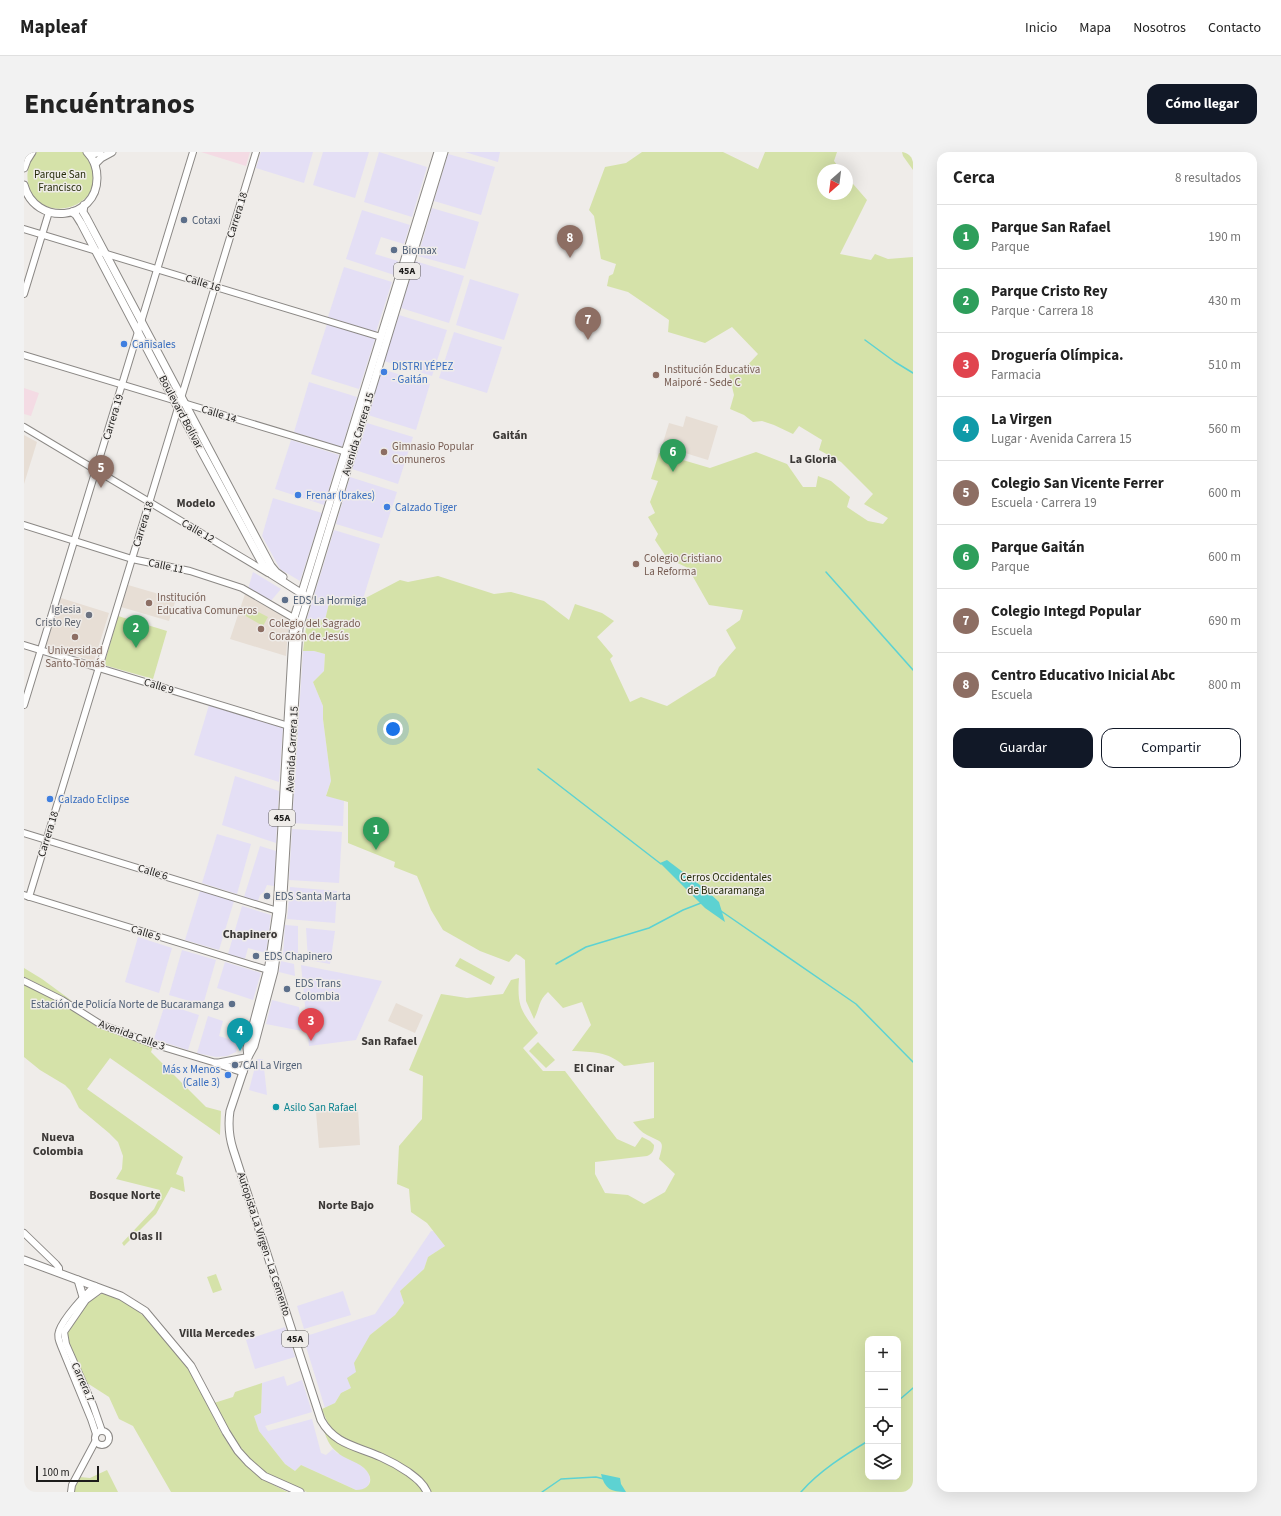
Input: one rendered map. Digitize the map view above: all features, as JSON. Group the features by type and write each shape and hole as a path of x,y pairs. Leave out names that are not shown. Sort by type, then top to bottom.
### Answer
{"main road":[{"path":"24,166 32,152"},
{"path":"24,187 27,199 39,207 57,214 72,212 84,205 96,188 97,176 95,164 88,154 100,152"},
{"path":"95,164 101,158 112,152"},
{"name":"Avenida Carrera 15","path":"248,1057 254,1046 273,977 279,911 298,620 346,452 438,152"},
{"name":"Avenida Carrera 15","path":"306,593 444,152"},
{"name":"Boulevard Bolívar","path":"84,205 84,214 142,322 180,402 263,565 271,574 306,593"},
{"name":"Boulevard Bolívar","path":"72,212 79,220 96,250 139,332 272,566 279,574 306,593"},
{"name":"Avenida Carrera 15","path":"248,1057 247,1048 268,970 279,911"},
{"name":"Autopista La Virgen - La Cemento","path":"248,1057 230,1111 230,1137 321,1420 329,1431 339,1440 392,1463 415,1477 424,1485 427,1492"},
{"path":"216,1063 243,1072"},
{"path":"24,1260 121,1296 136,1304 166,1335 194,1370 226,1432 238,1451 264,1476 300,1492"},
{"path":"78,1280 85,1299"}],"street":[{"name":"Carrera 19","path":"24,705 193,152"},
{"name":"Carrera 18","path":"26,896 46,840 256,152"},
{"path":"24,294 49,212"},
{"name":"Calle 16","path":"24,229 381,337"},
{"name":"Calle 14","path":"24,355 346,452"},
{"name":"Calle 12","path":"24,427 271,574"},
{"name":"Calle 11","path":"24,525 132,558 186,570 242,588 298,620"},
{"name":"Calle 9","path":"24,645 291,727"},
{"name":"Calle 6","path":"24,833 279,911"},
{"name":"Calle 5","path":"26,896 268,970"},
{"name":"Avenida Calle 3","path":"24,981 62,1000 100,1024 153,1044 216,1063 248,1057"},
{"path":"24,1233 56,1264 59,1268 59,1273"},
{"path":"61,1334 58,1331 63,1323 85,1299 98,1288"},
{"name":"Carrera 7","path":"61,1334 93,1405 102,1431"},
{"name":"Carrera 7","path":"61,1334 61,1346 91,1418 96,1434"},
{"path":"71,1492 72,1485 95,1442 96,1434 102,1431 108,1435 108,1442 102,1446 95,1442"}],"shaded area":[{"path":"201,152 250,152 246,166"},
{"path":"261,152 313,152 304,183 256,168"},
{"path":"323,152 369,152 355,198 313,185"},
{"path":"379,152 427,167 412,217 364,202"},
{"path":"465,152 500,152 498,162"},
{"path":"448,154 495,167 481,215 434,201"},
{"path":"432,208 479,222 465,269 418,256"},
{"path":"362,210 410,225 404,244 381,237 375,254 398,261 394,275 346,259"},
{"path":"415,261 464,276 449,323 401,308"},
{"path":"344,267 392,282 376,332 328,317"},
{"path":"470,279 519,294 504,340 456,325"},
{"path":"399,315 447,330 432,376 384,361"},
{"path":"327,324 375,339 359,389 311,374"},
{"path":"454,332 502,347 487,393 439,378"},
{"path":"382,369 430,384 416,430 368,415"},
{"path":"309,382 357,397 342,447 294,432"},
{"path":"24,388 39,393 31,416 24,414"},
{"path":"686,416 718,426 708,460 662,446 669,423 683,427"},
{"path":"367,423 413,437 398,484 352,469"},
{"path":"24,435 37,442 24,484"},
{"path":"291,440 339,455 324,505 275,489"},
{"path":"350,477 397,492 382,538 336,524"},
{"path":"273,498 322,513 300,581 280,569 262,536"},
{"path":"334,530 380,544 363,599 354,604 330,600 325,620 307,619"},
{"path":"253,572 281,589 270,602 248,589"},
{"name":"Institución Educativa Comuneros","path":"128,585 176,599 169,621 121,607"},
{"name":"Colegio del Sagrado Corazón de Jesús","path":"245,594 289,619 286,656 230,639"},
{"name":"Universidad Santo Tomás","path":"61,598 109,613 94,661 46,646"},
{"path":"303,651 314,651 325,654 324,671 313,682 323,706 323,719 331,781 326,795 344,801 343,826 292,823"},
{"path":"209,705 283,728 279,782 194,755"},
{"path":"235,776 279,791 276,843 222,825"},
{"path":"292,829 342,832 339,883 289,880"},
{"path":"217,834 251,844 237,894 202,883"},
{"path":"260,846 276,851 274,886 267,885 258,901 244,897"},
{"path":"290,887 337,891 335,923 287,919"},
{"path":"200,891 234,901 219,950 185,940"},
{"path":"242,906 271,915 266,953 248,948 245,959 228,954"},
{"path":"285,925 298,926 298,958 283,955"},
{"path":"306,928 335,931 330,964 308,960"},
{"path":"138,937 172,948 159,993 125,982"},
{"path":"182,950 216,960 203,1005 169,995"},
{"path":"281,961 294,964 295,976 279,972"},
{"path":"225,962 261,973 253,1000 217,988"},
{"path":"301,965 382,981 356,1040 309,1046"},
{"path":"272,1000 299,1007 302,1031 266,1024"},
{"path":"396,1003 423,1015 415,1033 388,1021"},
{"path":"165,1004 199,1015 188,1050 154,1039"},
{"path":"208,1016 223,1021 219,1036 238,1042 236,1052 227,1056 216,1057 197,1053"},
{"path":"257,1059 263,1059 267,1095 249,1090"},
{"path":"358,1109 360,1145 319,1148 316,1112"},
{"path":"431,1231 434,1231 445,1246 428,1257 424,1269 400,1291 404,1303 395,1315 370,1335 351,1388 341,1393 335,1403 325,1408 303,1337 375,1314"},
{"path":"343,1291 351,1315 304,1329 297,1306"},
{"path":"285,1327 295,1357 255,1369 246,1340"},
{"path":"284,1376 287,1386 302,1380 312,1412 265,1426 268,1431 312,1419 321,1453 326,1455 333,1449 337,1453 355,1461 369,1474 370,1480 368,1486 362,1490 356,1490 301,1465 295,1471 285,1464 259,1431 254,1416 261,1413 262,1383"}],"green space":[{"name":"Parque San Francisco","path":"37,152 84,152 93,170 93,185 86,197 74,205 60,209 46,206 35,198 28,183 27,174 30,163"},
{"name":"Cerros Occidentales de Bucaramanga","path":"642,152 723,152 758,169 765,152 837,152 834,161 836,164 817,164 817,200 853,200 853,184 867,200 840,254 871,260 875,254 888,259 913,257 913,1492 430,1492 425,1482 416,1474 389,1459 346,1440 336,1433 331,1428 324,1416 322,1409 335,1403 341,1393 351,1388 347,1378 356,1372 354,1363 370,1335 395,1315 404,1303 400,1291 424,1269 428,1257 445,1246 427,1223 411,1212 409,1189 397,1184 399,1146 422,1119 423,1076 409,1070 441,994 467,998 503,994 511,980 519,978 521,1008 538,1033 523,1048 543,1071 565,1071 617,1139 635,1147 642,1137 654,1145 654,1149 647,1156 595,1162 595,1174 605,1193 628,1195 644,1204 665,1192 675,1174 659,1159 662,1148 661,1142 647,1135 633,1122 654,1118 654,1062 624,1066 612,1057 600,1053 572,1051 591,1025 582,1002 563,1008 548,992 541,1002 534,1019 526,1001 525,960 516,954 509,962 480,951 443,930 431,910 417,876 394,867 395,862 348,843 348,802 326,796 331,781 323,719 323,706 313,682 324,671 325,654 314,651 303,651 307,619 325,620 330,599 354,604 400,580 408,582 438,576 494,594 511,592 544,601 569,620 575,604 602,613 614,621 597,637 613,656 610,659 630,702 641,697 667,706 715,676 719,667 736,648 726,630 740,620 743,610 709,605 688,568 667,558 655,540 658,534 648,517 655,513 650,502 658,481 651,479 659,453 710,468 756,452 787,464 803,487 816,487 818,476 831,481 850,497 847,507 868,521 883,524 888,518 864,504 873,494 841,462 819,450 822,440 799,426 793,434 762,421 753,422 744,415 730,409 734,395 728,370 741,372 758,354 732,327 705,343 668,332 669,320 628,292 607,286 609,276 613,274 616,264 601,259 594,216 589,210 605,167 626,163"},
{"path":"902,152 913,152 913,170 903,156"},
{"path":"249,607 268,617 263,626 244,615"},
{"path":"118,616 167,631 153,679 104,665"},
{"path":"460,958 495,977 491,985 455,966"},
{"path":"24,968 42,979 72,1001 24,977"},
{"path":"24,985 61,1003 94,1025 153,1047 151,1052 206,1107 221,1111 220,1135 110,1058 87,1089 183,1157 176,1174 183,1177 185,1192 171,1187 156,1214 124,1246 122,1243 154,1209 158,1201 160,1190 116,1179 122,1169 123,1156 118,1142 79,1108 70,1090 65,1085 40,1070 24,1057"},
{"path":"538,1042 555,1060 546,1068 529,1051"},
{"path":"216,1274 222,1290 213,1293 207,1277"},
{"path":"103,1293 121,1300 131,1306 156,1329 189,1370 220,1431 240,1459 252,1471 268,1482 288,1492 171,1492 133,1426 119,1419 109,1397 84,1381 68,1341 68,1333 85,1306"},
{"path":"262,1383 261,1413 254,1416 259,1431 285,1464 295,1471 301,1465 356,1490 365,1488 370,1483 370,1476 364,1468 334,1450 328,1441 323,1428 331,1438 341,1445 400,1470 413,1480 423,1492 307,1492 278,1482 263,1473 250,1461 237,1445 225,1426 214,1403 233,1397 235,1392"},
{"path":"107,1470 118,1492 73,1492 80,1477 90,1478"}],"water":[{"path":"667,860 704,888 719,902 725,922 705,908 660,863"},
{"path":"601,1474 620,1478 621,1484 626,1492 609,1489 604,1483"}],"waterway":[{"path":"865,340 913,373"},
{"path":"826,572 913,670"},
{"path":"538,769 661,864"},
{"path":"556,964 586,947 649,928 683,910 701,903"},
{"path":"721,911 856,1004 913,1062"},
{"path":"901,1398 913,1388"},
{"path":"801,1492 824,1470 865,1443"},
{"path":"542,1492 561,1479 596,1477 604,1479"}],"place":[{"name":"Cotaxi","path":"184,220"},
{"name":"Biomax","path":"394,250"},
{"name":"Centro Educativo Inicial Abc","path":"570,258"},
{"name":"Colegio Integd Popular","path":"588,340"},
{"name":"Cañisales","path":"124,344"},
{"name":"DISTRI YÉPEZ - Gaitán","path":"384,372"},
{"name":"Institución Educativa Maiporé - Sede C","path":"656,375"},
{"name":"Gimnasio Popular Comuneros","path":"384,452"},
{"name":"Parque Gaitán","path":"673,472"},
{"name":"Colegio San Vicente Ferrer","path":"101,488"},
{"name":"Frenar (brakes)","path":"298,495"},
{"name":"Calzado Tiger","path":"387,507"},
{"name":"Colegio Cristiano La Reforma","path":"636,564"},
{"name":"EDS La Hormiga","path":"285,600"},
{"name":"Institución Educativa Comuneros","path":"149,603"},
{"name":"Iglesia Cristo Rey","path":"89,615"},
{"name":"Colegio del Sagrado Corazón de Jesús","path":"261,629"},
{"name":"Universidad Santo Tomás","path":"75,637"},
{"name":"Parque Cristo Rey","path":"136,648"},
{"name":"Calzado Eclipse","path":"50,799"},
{"name":"Parque San Rafael","path":"376,850"},
{"name":"EDS Santa Marta","path":"267,896"},
{"name":"EDS Chapinero","path":"256,956"},
{"name":"EDS Trans Colombia","path":"287,989"},
{"name":"Estación de Policía Norte de Bucaramanga","path":"232,1004"},
{"name":"Droguería Olímpica.","path":"311,1041"},
{"name":"La Virgen","path":"240,1051"},
{"name":"CAI La Virgen","path":"235,1065"},
{"name":"Más x Menos (Calle 3)","path":"228,1075"},
{"name":"Asilo San Rafael","path":"276,1107"}],"district":[{"name":"Gaitán","path":"510,435"},
{"name":"La Gloria","path":"813,459"},
{"name":"Modelo","path":"196,503"},
{"name":"Chapinero","path":"250,934"},
{"name":"San Rafael","path":"389,1041"},
{"name":"El Cinar","path":"594,1068"},
{"name":"Nueva Colombia","path":"58,1144"},
{"name":"Bosque Norte","path":"125,1195"},
{"name":"Norte Bajo","path":"346,1205"},
{"name":"Olas II","path":"146,1236"},
{"name":"Villa Mercedes","path":"217,1333"}]}
